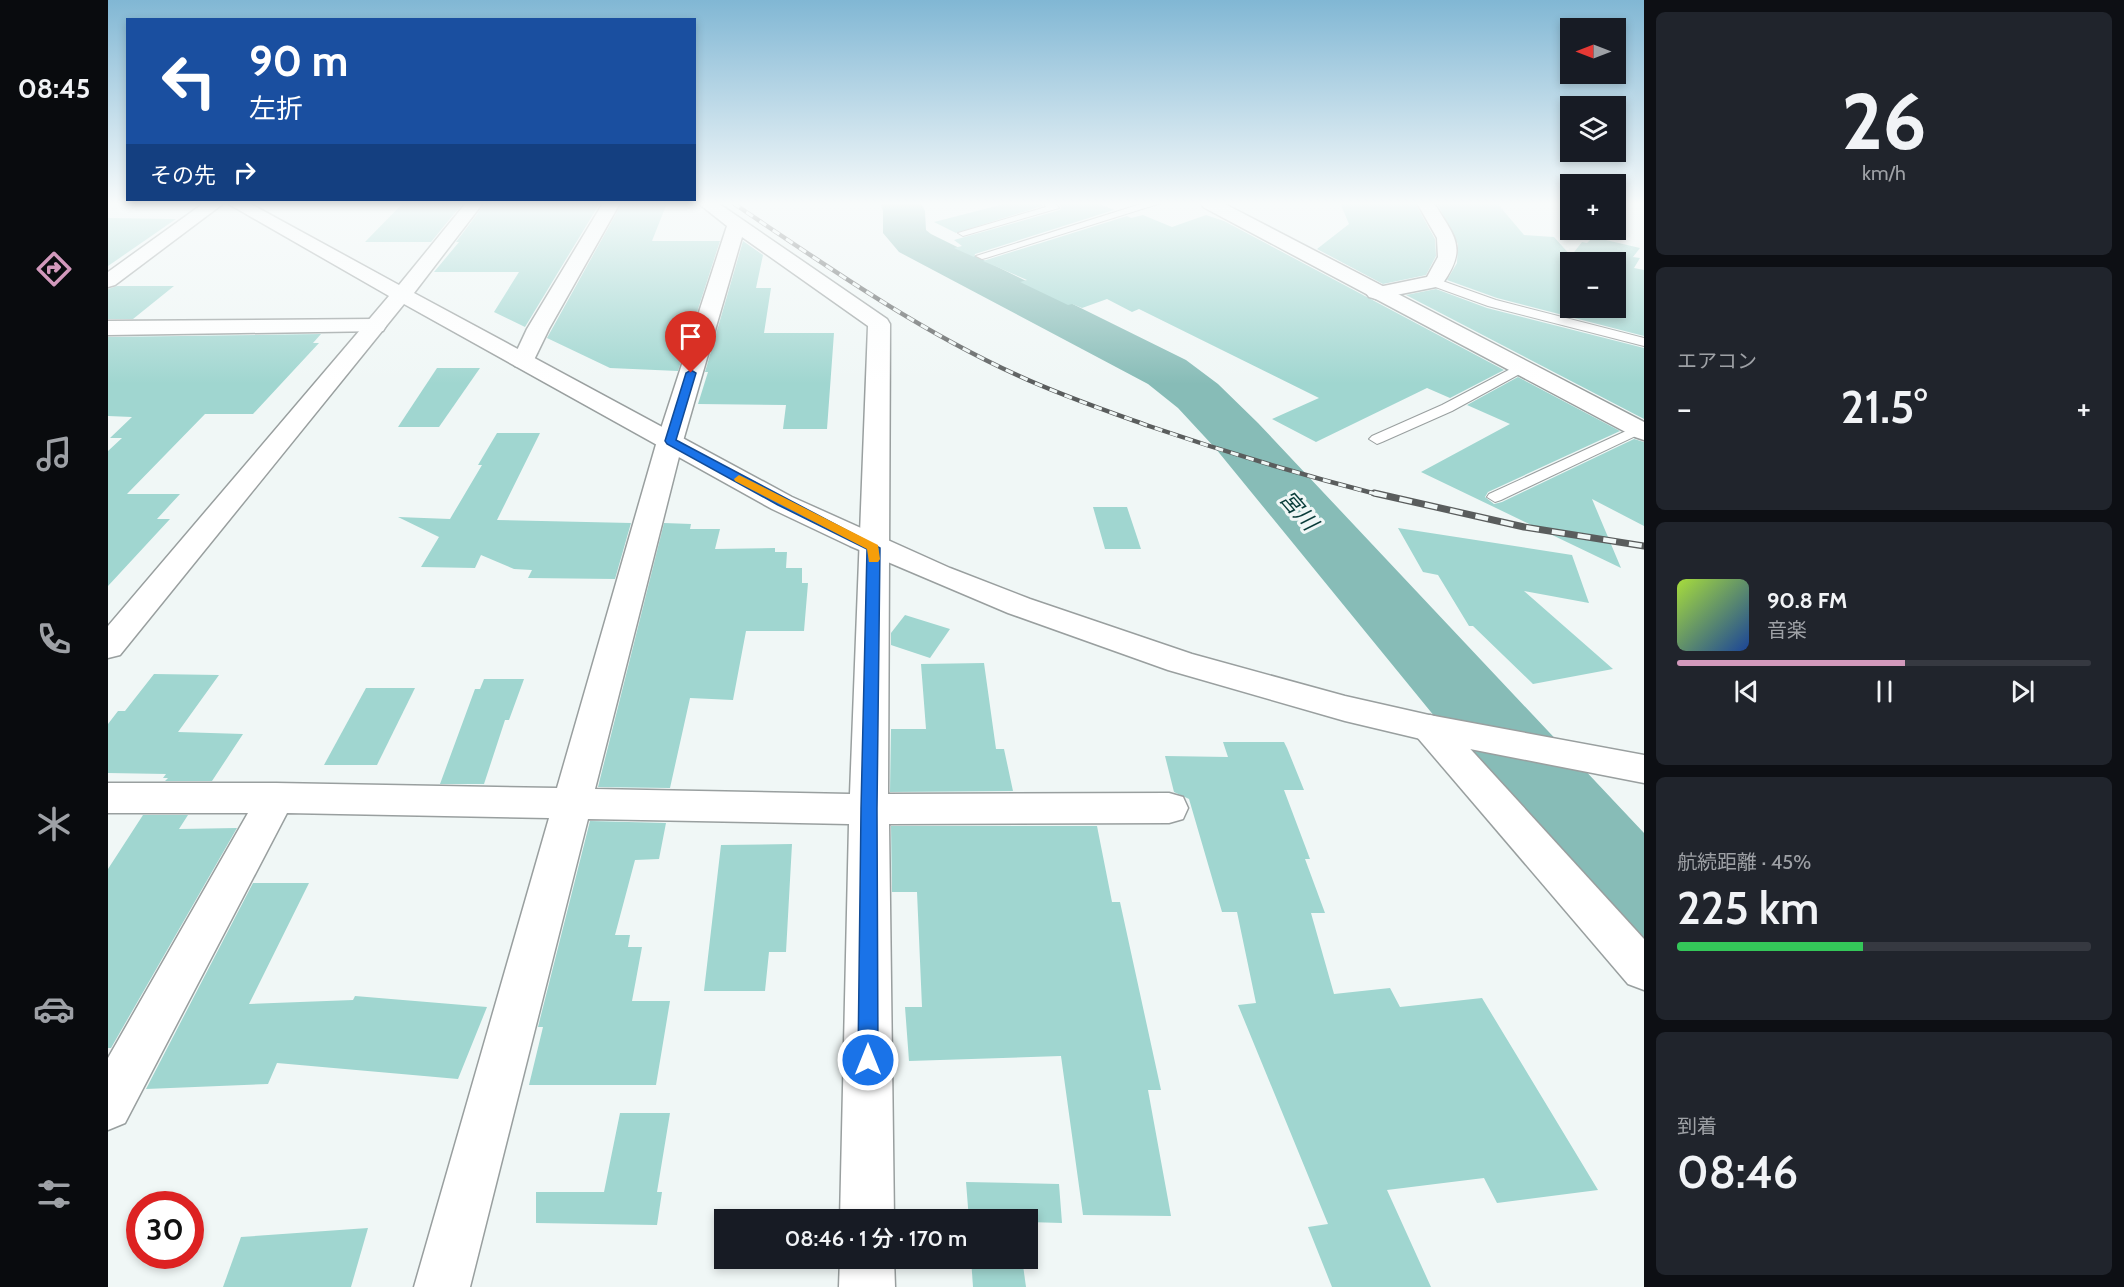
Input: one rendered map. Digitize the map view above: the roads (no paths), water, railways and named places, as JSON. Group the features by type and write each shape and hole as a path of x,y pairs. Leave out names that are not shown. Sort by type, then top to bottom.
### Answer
{"street":[{"path":"108,281 133,263"},
{"path":"345,263 782,503 874,548 981,592 1126,645 1275,689 1449,731 1644,769"},
{"path":"108,647 427,263"},
{"path":"523,361 538,329 577,263"},
{"path":"442,1287 670,441 725,263"},
{"path":"790,263 879,324 869,809 867,1209"},
{"path":"1320,263 1641,430"},
{"path":"1376,293 1434,282 1445,263"},
{"path":"108,328 375,326"},
{"path":"1449,731 1644,970"},
{"path":"108,798 276,798 869,809 1169,808"},
{"path":"108,1106 276,798"},
{"path":"867,1269 867,1287"}],"lane":[{"path":"1434,282 1492,303 1638,341 1644,330"},
{"path":"1377,439 1447,408 1520,368"},
{"path":"1495,497 1641,430"}],"waterway":[{"name":"宮川","path":"954,263 1167,372 1198,396 1237,436 1644,900"}],"railway":[{"path":"822,263 943,337 1049,389 1178,436 1264,463 1380,495"},
{"path":"1374,493 1524,527 1644,546"}]}
